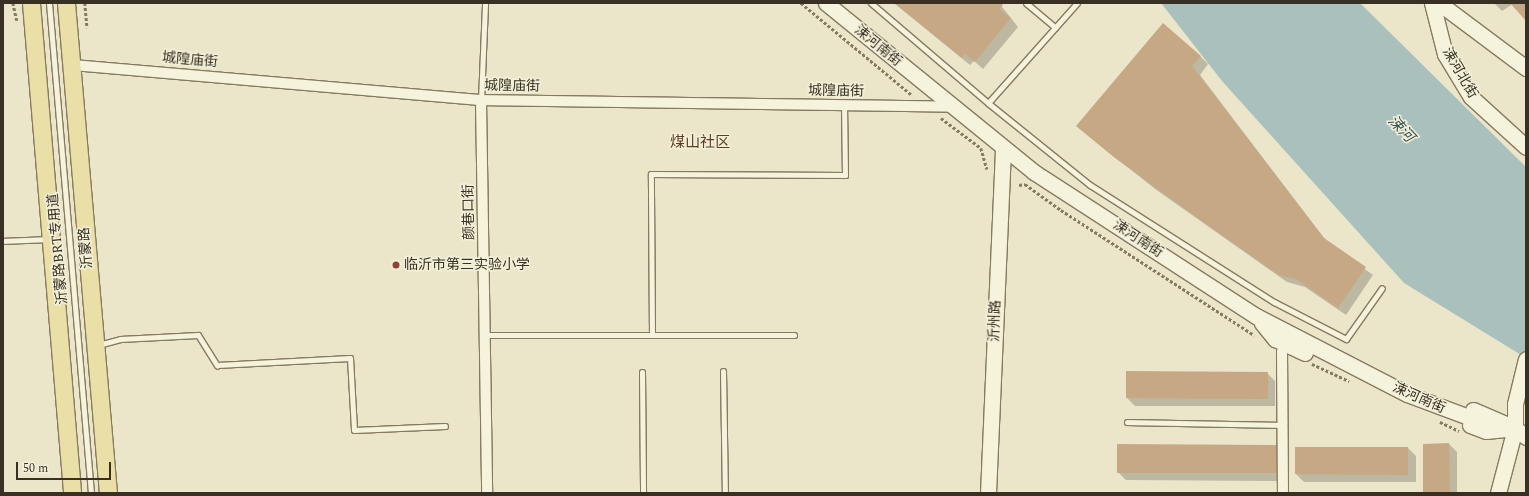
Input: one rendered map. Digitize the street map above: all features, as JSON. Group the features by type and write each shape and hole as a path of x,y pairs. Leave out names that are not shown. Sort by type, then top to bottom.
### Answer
{"main road":[{"path":"31,3 72,493"},
{"name":"沂蒙路","path":"66,3 94,346 108,493"},
{"name":"涑河南街","path":"826,3 1034,172 1256,316 1407,394 1482,422"},
{"name":"涑河北街","path":"1432,3 1445,54 1471,97 1526,147"},
{"path":"1439,3 1526,68"},
{"name":"沂州路","path":"988,493 1003,148"},
{"path":"1256,316 1287,325 1412,386 1488,415 1520,432"},
{"path":"1498,493 1520,432 1519,386 1526,359"}],"street":[{"name":"城隍庙街","path":"72,65 481,100 953,107"},
{"name":"颜巷口街","path":"481,100 487,493"},
{"path":"1282,350 1283,493"}],"lane":[{"name":"沂蒙路BRT专用道","path":"49,3 91,493"},
{"name":"颜巷口街","path":"481,100 485,3"},
{"path":"871,3 988,103 1090,185 1274,302 1346,339 1382,288"},
{"path":"1026,3 1055,28"},
{"path":"988,103 1077,3"},
{"path":"652,335 651,174 845,175 844,105"},
{"path":"3,241 51,239"},
{"path":"94,346 120,338 198,335 217,365 350,358 354,430 445,426"},
{"path":"484,335 794,335"},
{"path":"723,371 725,493"},
{"path":"642,372 643,493"},
{"path":"1127,422 1282,424"}],"path":[{"path":"12,3 18,27"},
{"path":"85,3 87,28"},
{"path":"801,3 925,107 980,148 987,169"},
{"path":"1018,185 1025,184 1061,210 1257,337"}],"water":[{"name":"涑河","path":"1161,3 1360,3 1526,167 1526,358 1404,283 1222,81"}],"building":[{"path":"894,3 1000,3 1003,5 999,9 1011,18 975,62 965,54 962,58"},
{"path":"1510,3 1526,3 1526,21"},
{"path":"1163,23 1201,56 1192,66 1324,238 1366,267 1338,308 1296,279 1279,275 1217,232 1115,158 1076,126"},
{"path":"1126,371 1268,372 1268,399 1126,398"},
{"path":"1449,443 1450,493 1423,493 1423,444"},
{"path":"1117,444 1277,445 1277,473 1117,473"},
{"path":"1295,447 1408,447 1408,475 1295,474"}],"place":[{"name":"临沂市第三实验小学","path":"396,265"}],"district":[{"name":"煤山社区","path":"700,143"}]}
